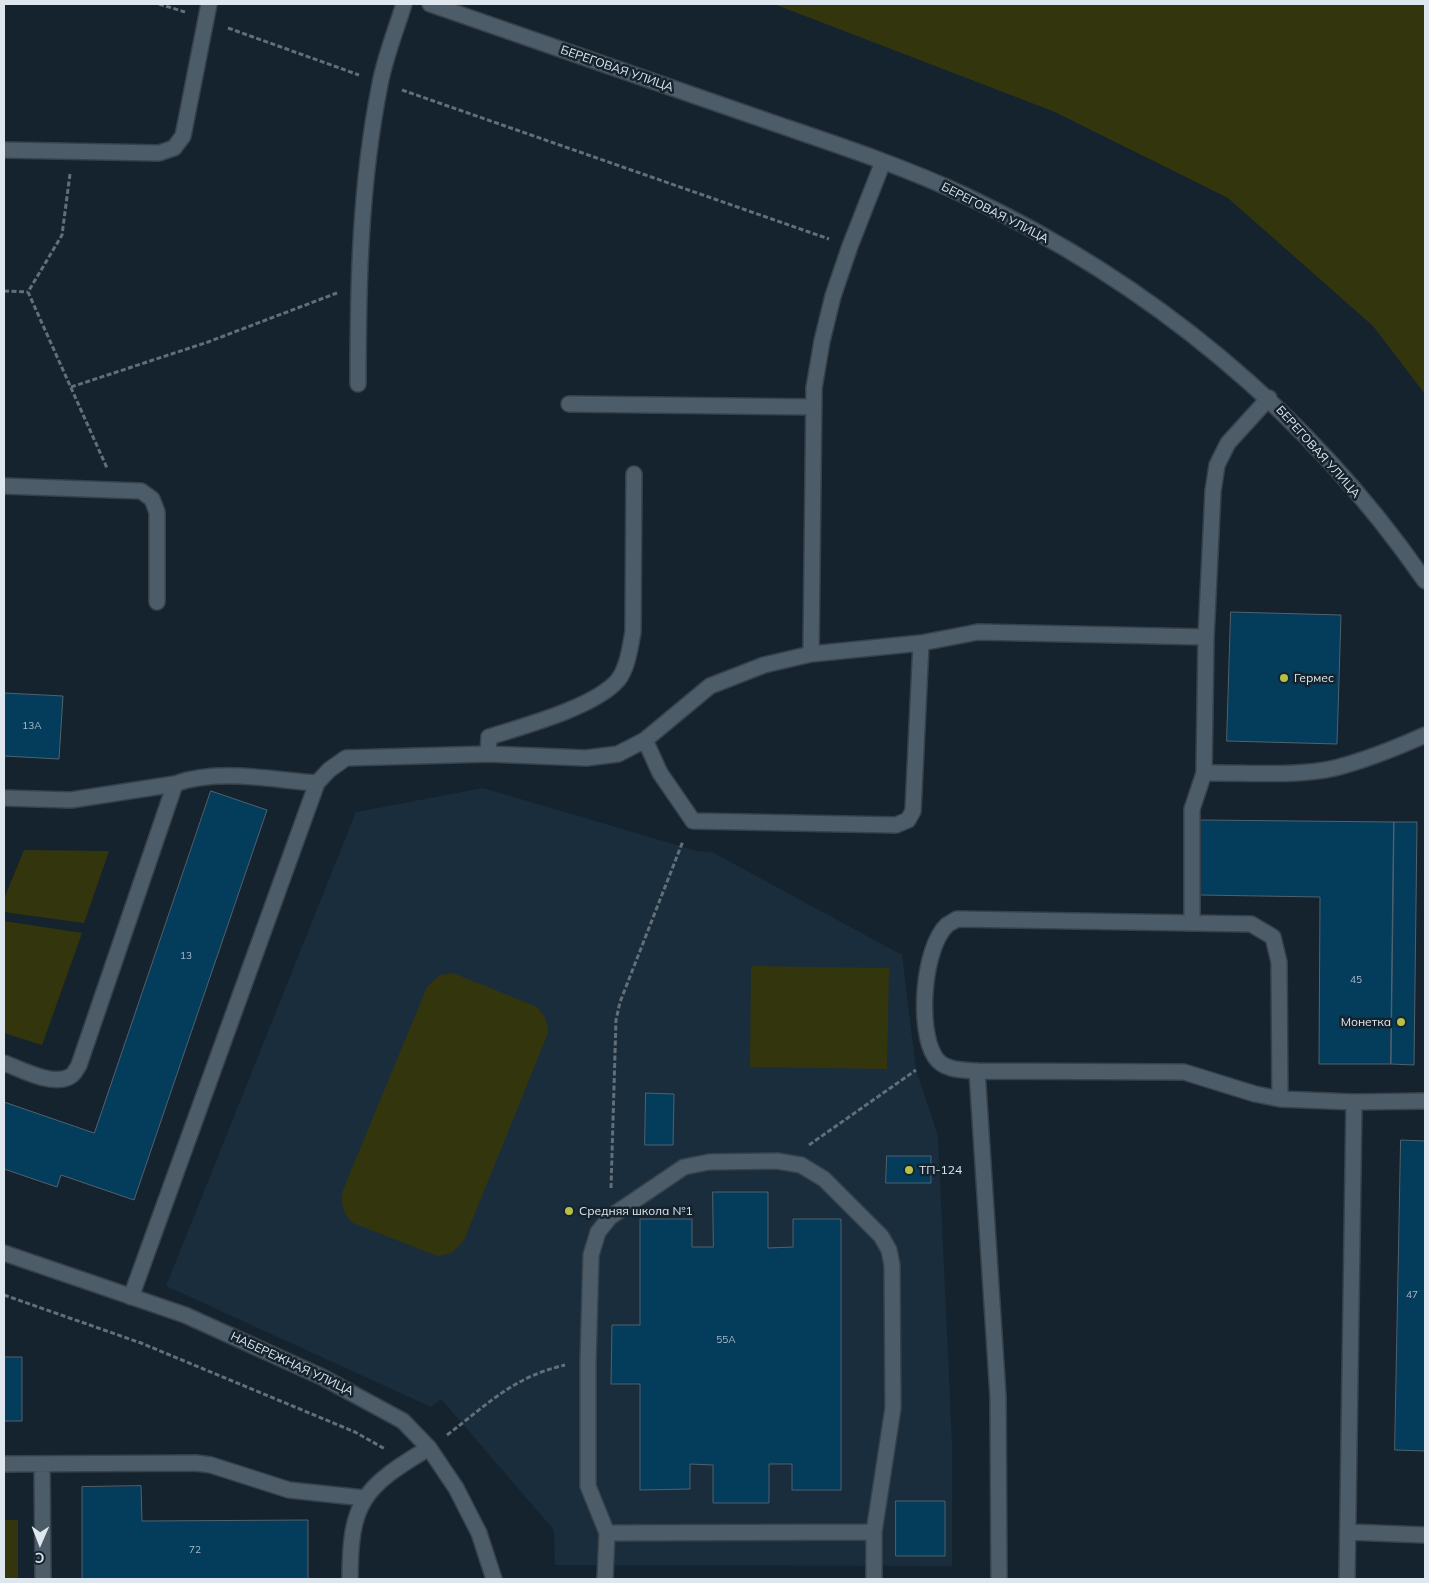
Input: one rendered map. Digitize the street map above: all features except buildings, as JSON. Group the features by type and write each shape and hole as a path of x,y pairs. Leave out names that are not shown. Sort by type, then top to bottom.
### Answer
{"main road":[{"path":"4,150 159,153 174,148 183,136 209,4"},
{"path":"358,384 358,285 362,196 380,83 404,4"},
{"name":"БЕРЕГОВАЯ УЛИЦА","path":"430,4 883,162 963,194 1034,231 1108,275 1172,319 1269,398 1321,452 1425,581"},
{"path":"811,654 814,407 822,341 833,296 850,246 883,162"},
{"path":"1192,922 1192,809 1204,773 1206,637 1213,491 1217,465 1228,442 1269,398"},
{"path":"569,404 814,407"},
{"path":"488,754 489,737 562,713 601,693 619,679 629,655 633,632 634,474"},
{"path":"4,486 141,491 152,499 157,512 157,602"},
{"path":"131,1297 317,783 329,770 346,758 488,754 586,758 618,754 645,740 710,686 764,665 811,654 921,643 978,632 1206,637"},
{"path":"645,740 660,773 693,821 896,825 908,820 913,811 921,643"},
{"path":"1204,773 1308,772 1334,768 1390,750 1425,735"},
{"path":"4,798 71,800 175,784 192,778 218,776 317,783"},
{"path":"4,1063 50,1079 63,1080 71,1076 79,1066 175,784"},
{"path":"1280,1100 1279,962 1273,937 1251,924 957,919 947,925 937,940 927,972 926,1029 935,1057 954,1069 978,1071 1184,1072 1254,1094 1280,1100 1425,1101"},
{"path":"978,1071 998,1396 999,1579"},
{"path":"1347,1579 1354,1102"},
{"path":"605,1579 606,1533 588,1486 588,1363 592,1255 598,1232 610,1217 684,1167 709,1162 778,1161 801,1165 824,1179 880,1236 889,1250 892,1265 893,1408 874,1532 874,1579"},
{"name":"НАБЕРЕЖНАЯ УЛИЦА","path":"4,1253 185,1315 322,1377 403,1421 429,1448 456,1488 478,1533 494,1579"},
{"path":"350,1579 350,1541 354,1522 364,1498 378,1483 407,1461 429,1448"},
{"path":"4,1464 196,1463 211,1465 289,1490 364,1498"},
{"path":"42,1464 44,1579"},
{"path":"606,1533 874,1532"},
{"path":"1348,1532 1425,1535"}],"path":[{"path":"159,4 380,83 850,246"},
{"path":"28,292 62,235 72,152"},
{"path":"71,387 208,342 358,285"},
{"path":"4,291 28,292"},
{"path":"28,292 116,489"},
{"path":"610,1217 616,1020 620,1002 681,845 693,821"},
{"path":"801,1165 810,1142 935,1057"},
{"path":"4,1295 141,1343 355,1432 407,1461"},
{"path":"429,1448 512,1384 539,1371 566,1364 588,1363"}],"shaded area":[{"name":"Средняя школа №1","path":"483,788 697,851 712,852 902,955 916,1070 938,1136 952,1443 952,1566 555,1565 554,1530 441,1399 431,1407 166,1286 356,812"}],"green space":[{"path":"774,4 1425,4 1425,394 1373,326 1228,198 1055,112"},
{"path":"24,850 109,851 84,923 4,912 4,899"},
{"path":"4,921 82,933 42,1045 4,1033"},
{"path":"751,966 889,968 887,1069 750,1067"},
{"path":"453,973 537,1007 546,1019 548,1033 464,1240 452,1253 437,1256 353,1223 343,1208 342,1199 343,1190 427,987 440,975"},
{"path":"4,1520 18,1520 18,1579 4,1579"}],"place":[{"name":"Гермес","path":"1284,678"},
{"name":"Монетка","path":"1401,1022"},
{"name":"ТП-124","path":"909,1170"},
{"name":"Средняя школа №1","path":"569,1211"}]}
